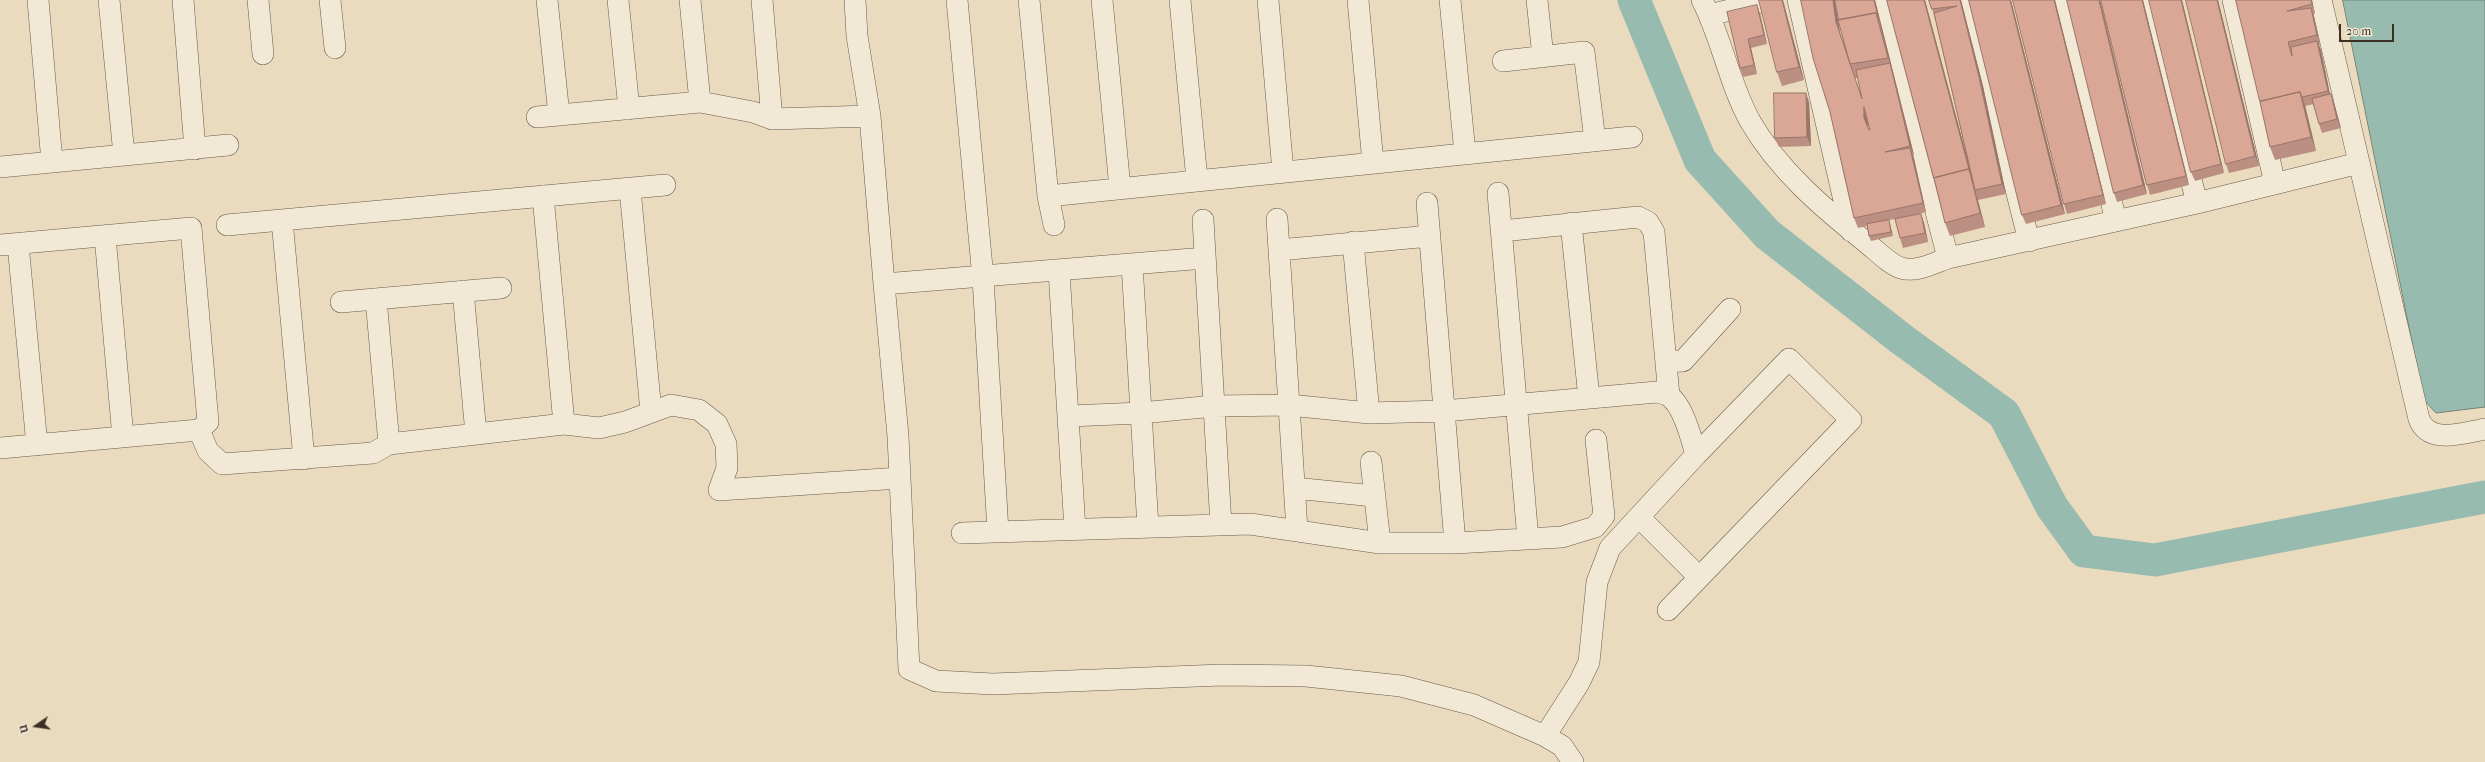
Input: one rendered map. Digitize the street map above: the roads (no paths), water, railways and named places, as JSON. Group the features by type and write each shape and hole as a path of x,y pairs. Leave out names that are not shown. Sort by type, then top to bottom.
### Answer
{"street":[{"path":"38,0 52,162"},
{"path":"109,0 124,155"},
{"path":"183,0 195,148"},
{"path":"258,0 263,54"},
{"path":"330,0 335,48"},
{"path":"547,0 559,115"},
{"path":"618,0 628,109"},
{"path":"690,0 700,102"},
{"path":"762,0 772,119"},
{"path":"855,0 857,36 870,116 900,478 909,669 936,681 993,684 1222,675 1306,676 1401,686 1474,705 1544,736 1562,746 1573,762"},
{"path":"956,0 983,278 998,532"},
{"path":"1029,0 1048,196 1054,224"},
{"path":"1102,0 1120,188"},
{"path":"1180,0 1197,180"},
{"path":"1268,0 1283,172"},
{"path":"1358,0 1373,163"},
{"path":"1450,0 1465,153"},
{"path":"1537,0 1542,57"},
{"path":"1769,0 1706,8 1738,96 1750,121 1792,175 1820,205 1884,257 1901,268 1915,269 1948,258 2197,203 2359,163"},
{"path":"1798,0 1851,231"},
{"path":"1881,0 1948,258"},
{"path":"1968,0 2029,241"},
{"path":"2059,0 2116,220"},
{"path":"2145,0 2197,203"},
{"path":"2233,0 2275,184"},
{"path":"2321,0 2422,428 2429,433 2440,435 2485,429"},
{"path":"1503,62 1584,52 1595,140"},
{"path":"537,117 700,102 754,112 772,119 870,116"},
{"path":"1048,196 1632,137"},
{"path":"0,167 228,145"},
{"path":"227,225 664,185"},
{"path":"630,188 651,412"},
{"path":"1498,193 1528,540"},
{"path":"543,196 564,424"},
{"path":"1427,203 1455,543"},
{"path":"1502,231 1571,223 1638,218 1648,222 1654,232 1669,396"},
{"path":"1277,219 1297,530"},
{"path":"282,220 304,459"},
{"path":"1203,220 1221,525"},
{"path":"1571,223 1588,398"},
{"path":"0,448 37,445 198,430 208,422 191,228 9,244 37,445"},
{"path":"105,236 123,437"},
{"path":"1279,250 1430,236"},
{"path":"1353,242 1369,412"},
{"path":"884,284 983,278 1205,258"},
{"path":"1132,264 1148,527"},
{"path":"1059,271 1075,530"},
{"path":"341,302 501,288"},
{"path":"463,291 476,434"},
{"path":"376,299 389,444"},
{"path":"1666,362 1683,361 1730,309"},
{"path":"1544,736 1579,683 1590,662 1597,582 1610,548 1696,455 1789,359 1851,420 1668,610"},
{"path":"1069,416 1141,413 1214,406 1289,405 1369,412 1444,411 1517,403 1657,392 1669,396 1678,405 1692,440 1696,455"},
{"path":"198,430 208,451 222,464 373,453 389,444 564,424 599,428 625,422 671,405 699,410 717,424 726,444 727,468 719,490 900,478"},
{"path":"962,533 1250,524 1380,543 1455,543 1562,537 1595,527 1604,516 1596,440"},
{"path":"1371,462 1380,543"},
{"path":"1294,488 1374,496"},
{"path":"1638,517 1699,577"}],"water":[{"path":"2343,0 2485,0 2485,407 2436,413 2424,400"}],"waterway":[{"path":"1634,0 1700,160 1767,234 1900,338 2004,414 2052,507 2084,551 2155,560 2485,497"}]}
